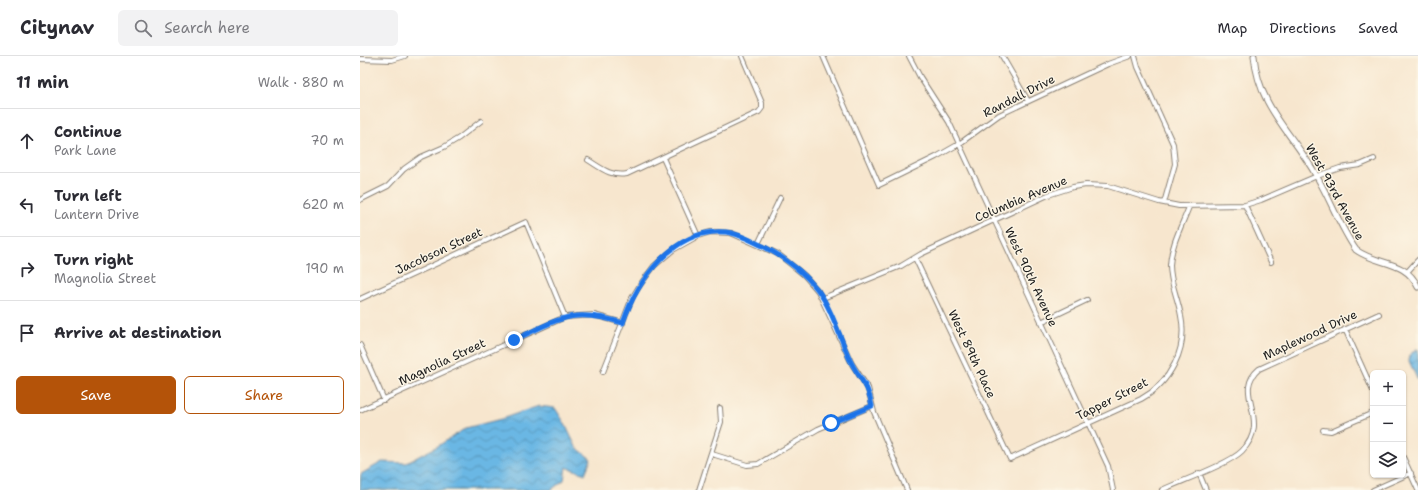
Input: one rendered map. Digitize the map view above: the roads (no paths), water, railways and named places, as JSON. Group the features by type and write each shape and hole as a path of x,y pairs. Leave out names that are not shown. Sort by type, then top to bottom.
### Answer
{"street":[{"path":"360,59 392,60 405,56"},
{"path":"588,160 605,172 619,175 631,173 757,114 762,108 762,100 742,56"},
{"name":"Randall Drive","path":"823,56 879,184 932,160 959,144 995,117 1108,64 1130,56"},
{"name":"West 90th Avenue","path":"909,56 920,77 943,111 959,144 1110,470 1113,490"},
{"path":"1002,56 1028,101"},
{"path":"1135,56 1138,67 1173,144 1175,164 1164,203"},
{"name":"West 93rd Avenue","path":"1254,56 1256,71 1265,100 1317,176 1356,250 1364,256 1400,267 1408,272"},
{"path":"360,200 388,186 404,169 422,157 454,141 480,121"},
{"path":"662,158 698,236"},
{"name":"Columbia Avenue","path":"823,298 901,266 1055,192 1086,185 1116,188 1164,203 1189,207 1245,205 1268,198 1317,176 1340,168 1360,165 1374,159"},
{"path":"758,244 780,198"},
{"path":"1245,205 1271,262"},
{"name":"Tapper Street","path":"1010,459 1147,395 1160,386 1172,370 1181,343 1182,325 1180,309 1171,280 1171,257 1189,207"},
{"name":"Jacobson Street","path":"360,299 526,222 565,317"},
{"path":"603,372 638,289 654,266 673,250 698,236 710,232 728,232 778,254 811,282 823,298 852,364 868,388 872,406 883,435 907,490"},
{"name":"West 89th Place","path":"916,258 1010,459"},
{"path":"1418,260 1408,272 1418,287"},
{"path":"1041,322 1087,300"},
{"name":"Maplewood Drive","path":"1162,490 1237,455 1251,438 1255,420 1248,389 1250,381 1256,372 1262,367 1379,314"},
{"name":"Magnolia Street","path":"360,410 565,317 594,315 623,323"},
{"path":"1345,329 1370,384"},
{"path":"360,345 384,400"},
{"path":"712,454 747,465 758,464 818,429 872,406"},
{"path":"699,490 712,454 721,422 720,408"},
{"path":"1323,430 1331,431 1370,414"},
{"path":"1406,464 1418,490"},
{"path":"1373,490 1410,473"},
{"path":"1198,474 1206,490"}],"water":[{"path":"1418,349 1418,381 1409,361 1410,354"},
{"path":"539,406 555,408 564,422 576,447 591,459 585,474 566,467 564,480 551,490 360,490 361,474 382,462 406,463 438,446 466,428 501,419"}]}
